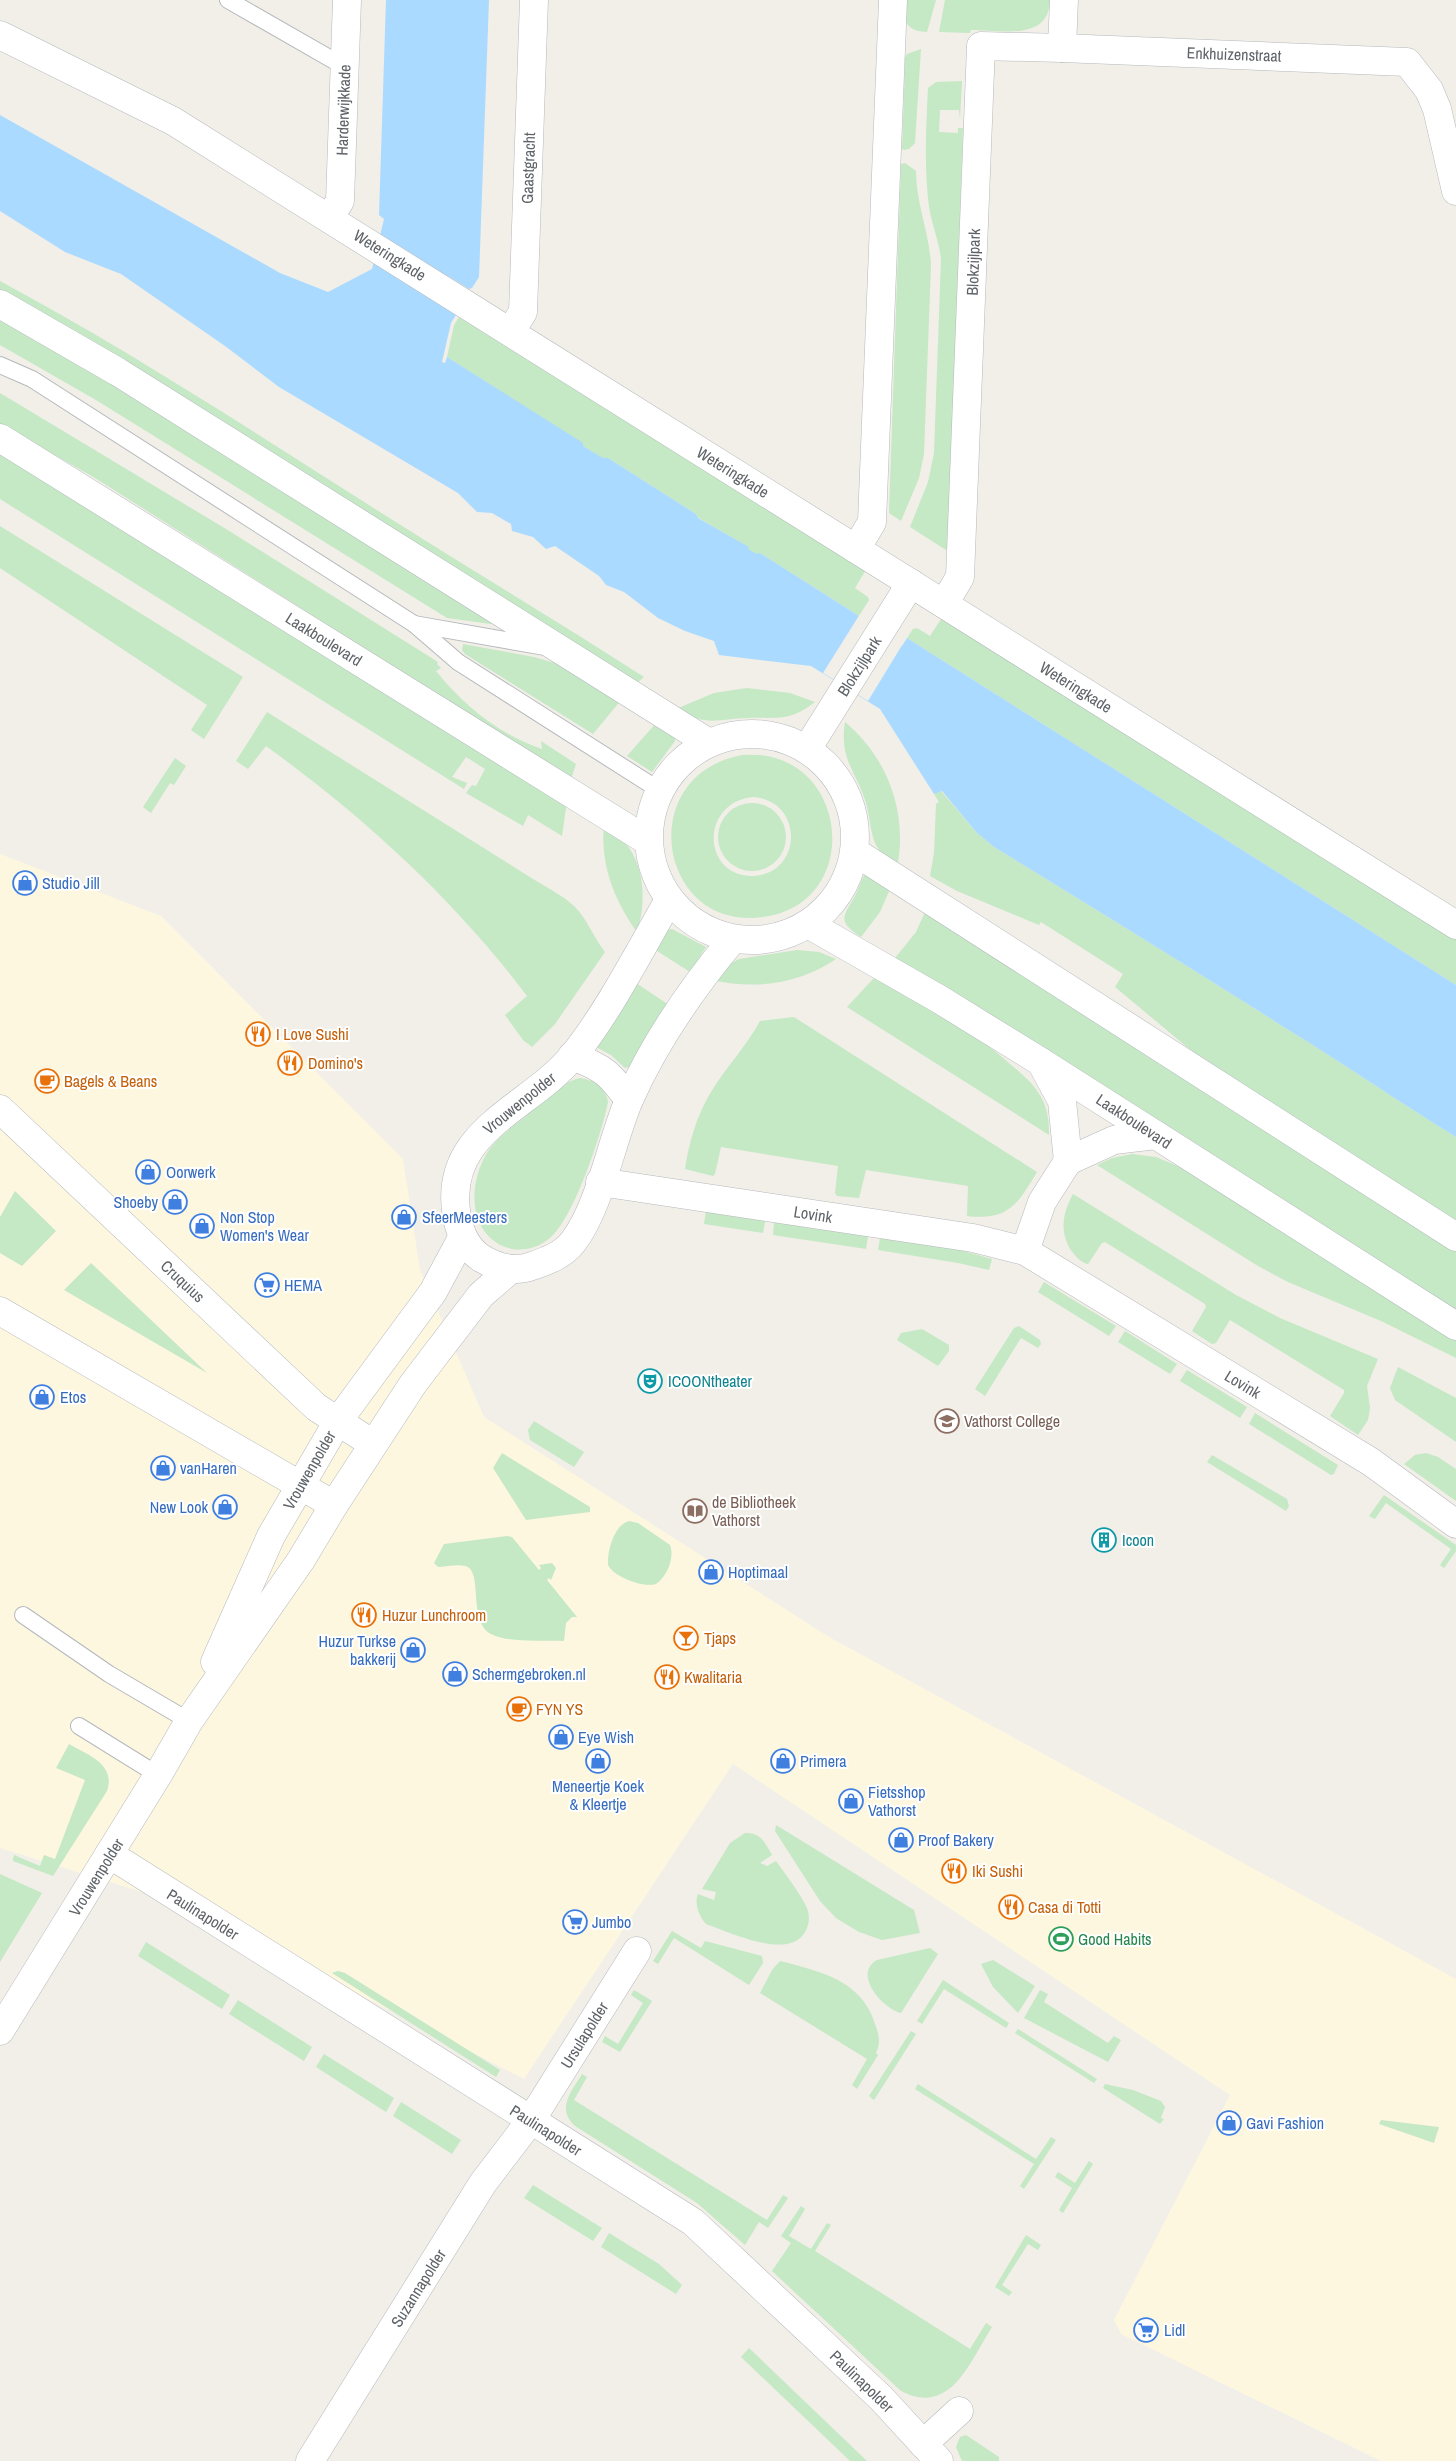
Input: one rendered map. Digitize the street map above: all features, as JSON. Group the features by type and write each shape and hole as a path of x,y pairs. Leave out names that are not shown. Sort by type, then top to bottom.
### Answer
{"street":[{"name":"Harderwijkkade","path":"329,218 340,201 347,0"},
{"name":"Gaastgracht","path":"510,332 522,312 534,0"},
{"path":"856,549 872,522 892,0"},
{"path":"1062,48 1064,0"},
{"name":"Weteringkade","path":"0,35 173,121 394,257 510,332 1456,925"},
{"name":"Blokzijlpark","path":"944,604 960,577 980,46 1062,48"},
{"name":"Enkhuizenstraat","path":"1062,48 1407,62 1429,90 1437,109 1456,191"},
{"path":"0,304 118,372 710,743"},
{"name":"Laakboulevard","path":"0,438 648,841"},
{"name":"Blokzijlpark","path":"807,749 910,583"},
{"path":"751,733 773,735 792,741 807,749 828,766 844,788 852,810 856,831 855,852 843,888 829,907 808,924 782,936 748,941 733,939 710,932 696,924 669,900 652,864 648,841 650,820 660,790 682,760 710,743 731,736 751,733"},
{"path":"855,852 1456,1236"},
{"name":"Vrouwenpolder","path":"189,1721 271,1536 338,1421 433,1292 462,1238 454,1194 459,1168 472,1144 492,1124 545,1084 572,1056 611,998 669,900"},
{"name":"Laakboulevard","path":"808,924 939,999 1041,1062 1456,1326"},
{"path":"462,1238 477,1255 492,1265 511,1269 528,1268 553,1259 572,1243 586,1223 629,1100 665,1031 695,985 733,939"},
{"path":"572,1056 607,1072 629,1100"},
{"path":"1041,1062 1062,1101 1068,1161"},
{"name":"Cruquius","path":"0,1109 316,1407 373,1444"},
{"path":"1025,1251 1042,1202 1068,1161 1114,1140 1156,1135"},
{"name":"Lovink","path":"600,1182 973,1238 1025,1251 1371,1462 1456,1524"},
{"name":"Vrouwenpolder","path":"0,2031 158,1776 189,1721 301,1560 334,1505 415,1381 481,1295 511,1269"},
{"path":"0,1311 301,1484 334,1505"},
{"name":"Paulinapolder","path":"110,1854 701,2228 881,2398 931,2452"},
{"name":"Ursulapolder","path":"531,2120 636,1950"},
{"name":"Suzannapolder","path":"310,2461 483,2183 531,2120"},
{"path":"931,2452 960,2412"}],"lane":[{"path":"228,0 345,67"},
{"path":"0,365 32,379 414,624 458,662 660,790"},
{"path":"414,624 561,650"},
{"path":"24,1616 109,1674 189,1721"},
{"path":"79,1726 158,1776"}],"shaded area":[{"path":"0,854 161,916 403,1159 420,1270 484,1417 829,1637 1456,1979 1456,2461 1381,2461 1121,2334 1114,2320 1230,2095 733,1764 524,2079 184,1905 0,1848"}],"green space":[{"path":"907,0 936,0 927,32 914,30 906,23 903,14 907,14"},
{"path":"945,0 1050,0 1048,13 1041,22 1032,28 1008,32 971,30 970,33 939,32"},
{"path":"921,49 915,143 909,149 904,150 902,149 905,66 901,66 907,54"},
{"path":"962,81 960,119 959,110 940,110 939,132 958,133 958,128 963,128 949,541 946,550 910,527 928,482 934,453 941,259 930,214 927,192 928,88 936,82"},
{"path":"905,163 916,171 918,195 931,264 924,454 919,478 901,521 889,513 901,164"},
{"path":"0,281 98,336 194,394 644,677 637,683 91,340 0,290"},
{"path":"461,314 867,568 855,588 868,597 869,600 859,616 760,553 757,555 748,547 697,517 696,514 608,458 603,459 583,446 582,443 447,357 454,325"},
{"path":"0,319 171,416 492,622 491,624 447,618 96,400 0,345"},
{"path":"0,393 226,529 438,662 437,664 441,668 436,671 471,708 484,718 511,736 542,749 541,741 576,764 571,779 95,478 0,424"},
{"path":"0,450 567,801 562,836 528,815 523,826 466,793 472,785 476,786 485,769 466,757 452,777 467,783 464,789 0,499"},
{"path":"0,526 243,677 204,739 191,730 207,705 0,568"},
{"path":"943,616 1456,938 1456,985 907,638 913,629 917,628 930,636"},
{"path":"463,644 534,657 565,666 622,699 593,734 465,654 462,650"},
{"path":"747,688 790,693 815,702 798,713 776,718 712,721 687,715 676,709 714,693"},
{"path":"267,712 560,895 579,912 605,952 555,1024 532,1047 523,1040 505,1015 527,996 469,926 406,861 338,801 266,746 248,769 236,761"},
{"path":"657,722 675,736 675,741 652,772 627,756"},
{"path":"845,722 873,752 891,788 897,807 900,827 897,868 880,851 874,840 866,803 846,756 844,746"},
{"path":"742,755 778,759 805,775 823,799 832,827 830,857 819,885 796,906 763,917 727,915 700,901 681,878 672,849 673,819 685,791 707,768","holes":["754,797 771,802 783,812 789,824 791,839 788,853 780,865 767,873 750,876 734,872 722,863 716,851 714,837 717,823 724,811 737,801"]},
{"path":"175,758 186,766 174,785 170,783 151,813 143,807"},
{"path":"941,791 977,833 994,847 1214,983 1456,1137 1456,1223 1217,1072 1115,987 1123,974 1041,922 1039,925 957,891 930,876 934,853 936,804 939,802 934,794"},
{"path":"752,803 765,806 776,813 783,824 786,837 783,850 776,861 765,868 752,871 739,868 728,861 721,850 718,837 721,824 728,813 739,806"},
{"path":"604,824 622,839 630,849 639,871 643,896 637,932 615,894 610,881 604,853"},
{"path":"865,874 890,889 880,912 861,937 848,927 844,918"},
{"path":"925,912 1456,1249 1456,1313 895,958 916,932"},
{"path":"672,929 706,947 690,972 654,949 666,930"},
{"path":"797,950 819,952 836,959 807,974 777,983 745,984 712,980 728,965 739,959"},
{"path":"874,978 928,1006 962,1027 1023,1075 1038,1092 1045,1106 1048,1116 1049,1135 847,1007"},
{"path":"633,981 669,1005 629,1067 625,1068 611,1055 596,1047"},
{"path":"794,1017 1037,1172 1024,1193 1010,1208 1002,1213 981,1217 967,1216 968,1186 866,1170 859,1198 837,1196 835,1193 838,1166 721,1147 713,1176 685,1169 694,1129 706,1101 749,1040 760,1021"},
{"path":"580,1078 590,1080 602,1088 608,1102 600,1133 578,1194 560,1227 541,1244 519,1249 508,1248 498,1244 482,1228 475,1208 477,1175 483,1160 504,1134 544,1100 565,1084"},
{"path":"1132,1154 1156,1157 1194,1173 1456,1337 1456,1358 1381,1321 1288,1282 1258,1266 1097,1165 1112,1158"},
{"path":"15,1191 56,1231 22,1266 0,1253 0,1217"},
{"path":"1073,1194 1236,1295 1280,1318 1378,1359 1367,1386 1370,1408 1368,1420 1358,1435 1330,1416 1344,1390 1230,1320 1216,1343 1212,1344 1192,1331 1206,1307 1205,1304 1105,1242 1102,1243 1088,1264 1080,1260 1069,1246 1064,1231 1064,1216"},
{"path":"706,1211 765,1221 763,1233 704,1224"},
{"path":"774,1222 868,1236 866,1249 773,1235"},
{"path":"880,1238 960,1250 992,1259 989,1270 878,1250"},
{"path":"91,1263 207,1373 64,1290"},
{"path":"1044,1282 1116,1326 1109,1336 1038,1292"},
{"path":"1019,1326 1040,1340 1041,1344 1038,1348 1021,1338 985,1396 975,1389 1014,1328"},
{"path":"922,1329 949,1345 949,1351 938,1366 897,1340 901,1333"},
{"path":"1125,1331 1177,1364 1170,1374 1118,1342"},
{"path":"1398,1367 1456,1398 1456,1442 1395,1400 1390,1388"},
{"path":"1187,1370 1247,1407 1240,1418 1180,1381"},
{"path":"1255,1413 1338,1465 1334,1474 1331,1475 1249,1424"},
{"path":"534,1421 584,1452 574,1467 530,1440 528,1430"},
{"path":"502,1453 590,1507 590,1512 526,1520 493,1468"},
{"path":"1426,1453 1438,1457 1456,1469 1456,1501 1404,1464 1415,1455"},
{"path":"1212,1455 1287,1499 1289,1506 1286,1511 1207,1462"},
{"path":"1384,1495 1456,1545 1456,1551 1444,1568 1440,1565 1451,1549 1386,1503 1375,1519 1369,1516"},
{"path":"629,1521 638,1523 670,1545 671,1561 667,1572 656,1584 650,1585 629,1580 616,1574 608,1565 612,1539 619,1528"},
{"path":"507,1536 512,1537 539,1570 541,1568 539,1565 552,1563 556,1568 551,1580 549,1578 547,1580 577,1617 572,1617 566,1623 564,1641 516,1640 491,1634 484,1628 479,1618 474,1576 471,1570 462,1565 438,1567 434,1563 444,1544"},
{"path":"69,1744 98,1761 108,1774 109,1782 107,1791 53,1876 13,1861 13,1859 14,1855 40,1866 44,1855 55,1859 85,1780 56,1768"},
{"path":"776,1825 914,1910 920,1933 882,1940 859,1932 836,1918 820,1901 775,1831"},
{"path":"745,1833 755,1834 762,1839 772,1855 760,1863 767,1866 776,1861 796,1888 806,1906 809,1916 808,1926 797,1940 786,1944 758,1942 706,1924 699,1914 697,1906 698,1894 714,1900 716,1892 702,1889 730,1843"},
{"path":"0,1874 42,1893 0,1962"},
{"path":"672,1931 701,1948 705,1941 762,1956 763,1963 749,1985 674,1938 658,1964 653,1961"},
{"path":"146,1942 230,1995 222,2009 138,1956"},
{"path":"930,1948 938,1954 901,2013 886,2005 873,1990 869,1982 870,1966 877,1960"},
{"path":"993,1960 1035,1986 1018,2013 993,1987 981,1964"},
{"path":"780,1961 824,1974 850,1987 869,2009 878,2035 879,2046 876,2053 878,2055 857,2089 852,2085 867,2059 760,1993 772,1970"},
{"path":"338,1971 345,1973 500,2070 496,2077 332,1973"},
{"path":"943,1980 1009,2023 1006,2028 944,1989 922,2024 917,2021"},
{"path":"634,1990 652,2001 620,2052 602,2042 605,2036 618,2044 643,2003 631,1995"},
{"path":"1040,1990 1048,1994 1044,2002 1108,2043 1114,2036 1121,2040 1108,2062 1024,2018"},
{"path":"238,2000 312,2047 304,2061 229,2014"},
{"path":"1018,2029 1097,2079 1094,2083 1015,2033"},
{"path":"911,2031 916,2034 874,2100 869,2096"},
{"path":"324,2054 394,2098 386,2112 316,2067"},
{"path":"582,2074 587,2077 574,2100 767,2220 783,2195 788,2198 768,2228 759,2222 745,2245 697,2203 575,2126 569,2120 566,2107 567,2100"},
{"path":"918,2084 1036,2159 1051,2137 1056,2140 1024,2189 1020,2186 1034,2164 915,2089"},
{"path":"1105,2084 1133,2090 1161,2101 1165,2107 1161,2118 1164,2119 1160,2124 1103,2088"},
{"path":"401,2102 461,2140 452,2154 393,2116"},
{"path":"1381,2120 1439,2127 1434,2143 1379,2124"},
{"path":"1089,2161 1093,2164 1063,2213 1059,2210 1072,2188 1055,2177 1058,2172 1075,2183"},
{"path":"533,2185 602,2228 593,2241 524,2198"},
{"path":"801,2206 805,2209 789,2236 811,2249 827,2223 831,2225 815,2251 970,2349 986,2323 992,2327 957,2382 946,2391 933,2397 918,2397 901,2391 772,2271 791,2243 781,2236"},
{"path":"609,2233 659,2264 682,2285 676,2294 601,2247"},
{"path":"1026,2235 1041,2245 1038,2250 1028,2244 1002,2285 1012,2292 1009,2296 995,2287"},
{"path":"749,2348 867,2461 850,2461 741,2357"},
{"path":"966,2435 999,2457 999,2461 962,2461 956,2447 960,2437"}],"water":[{"path":"386,0 489,0 479,277 472,288 469,289 448,276 456,315 451,323 442,362 445,363 447,357 583,443 583,446 603,458 608,458 696,514 698,518 749,547 748,549 757,554 760,553 859,616 902,646 907,638 1456,985 1456,1137 1214,983 994,847 977,833 942,791 934,794 880,709 811,666 719,655 714,641 685,631 658,618 624,592 606,585 599,576 555,546 546,549 533,537 512,531 511,524 492,513 477,512 458,493 279,387 225,346 121,274 65,252 0,211 0,115 280,273 328,292 372,269 384,219 379,215"}],"pier":[{"path":"860,614 902,643 904,642 868,701 823,673"}],"place":[{"name":"Studio Jill","path":"25,883"},
{"name":"I Love Sushi","path":"258,1034"},
{"name":"Domino's","path":"290,1063"},
{"name":"Bagels & Beans","path":"47,1081"},
{"name":"Oorwerk","path":"148,1172"},
{"name":"Shoeby","path":"175,1202"},
{"name":"SfeerMeesters","path":"404,1217"},
{"name":"Non Stop Women's Wear","path":"202,1226"},
{"name":"HEMA","path":"267,1285"},
{"name":"ICOONtheater","path":"650,1381"},
{"name":"Etos","path":"42,1397"},
{"name":"Vathorst College","path":"947,1421"},
{"name":"vanHaren","path":"163,1468"},
{"name":"New Look","path":"225,1507"},
{"name":"de Bibliotheek Vathorst","path":"695,1511"},
{"name":"Icoon","path":"1104,1540"},
{"name":"Hoptimaal","path":"711,1572"},
{"name":"Huzur Lunchroom","path":"364,1615"},
{"name":"Tjaps","path":"686,1638"},
{"name":"Huzur Turkse bakkerij","path":"413,1650"},
{"name":"Schermgebroken.nl","path":"455,1674"},
{"name":"Kwalitaria","path":"667,1677"},
{"name":"FYN YS","path":"519,1709"},
{"name":"Eye Wish","path":"561,1737"},
{"name":"Meneertje Koek & Kleertje","path":"598,1761"},
{"name":"Primera","path":"783,1761"},
{"name":"Fietsshop Vathorst","path":"851,1801"},
{"name":"Proof Bakery","path":"901,1840"},
{"name":"Iki Sushi","path":"954,1871"},
{"name":"Casa di Totti","path":"1011,1907"},
{"name":"Jumbo","path":"575,1922"},
{"name":"Good Habits","path":"1061,1939"},
{"name":"Gavi Fashion","path":"1229,2123"},
{"name":"Lidl","path":"1146,2330"}]}
